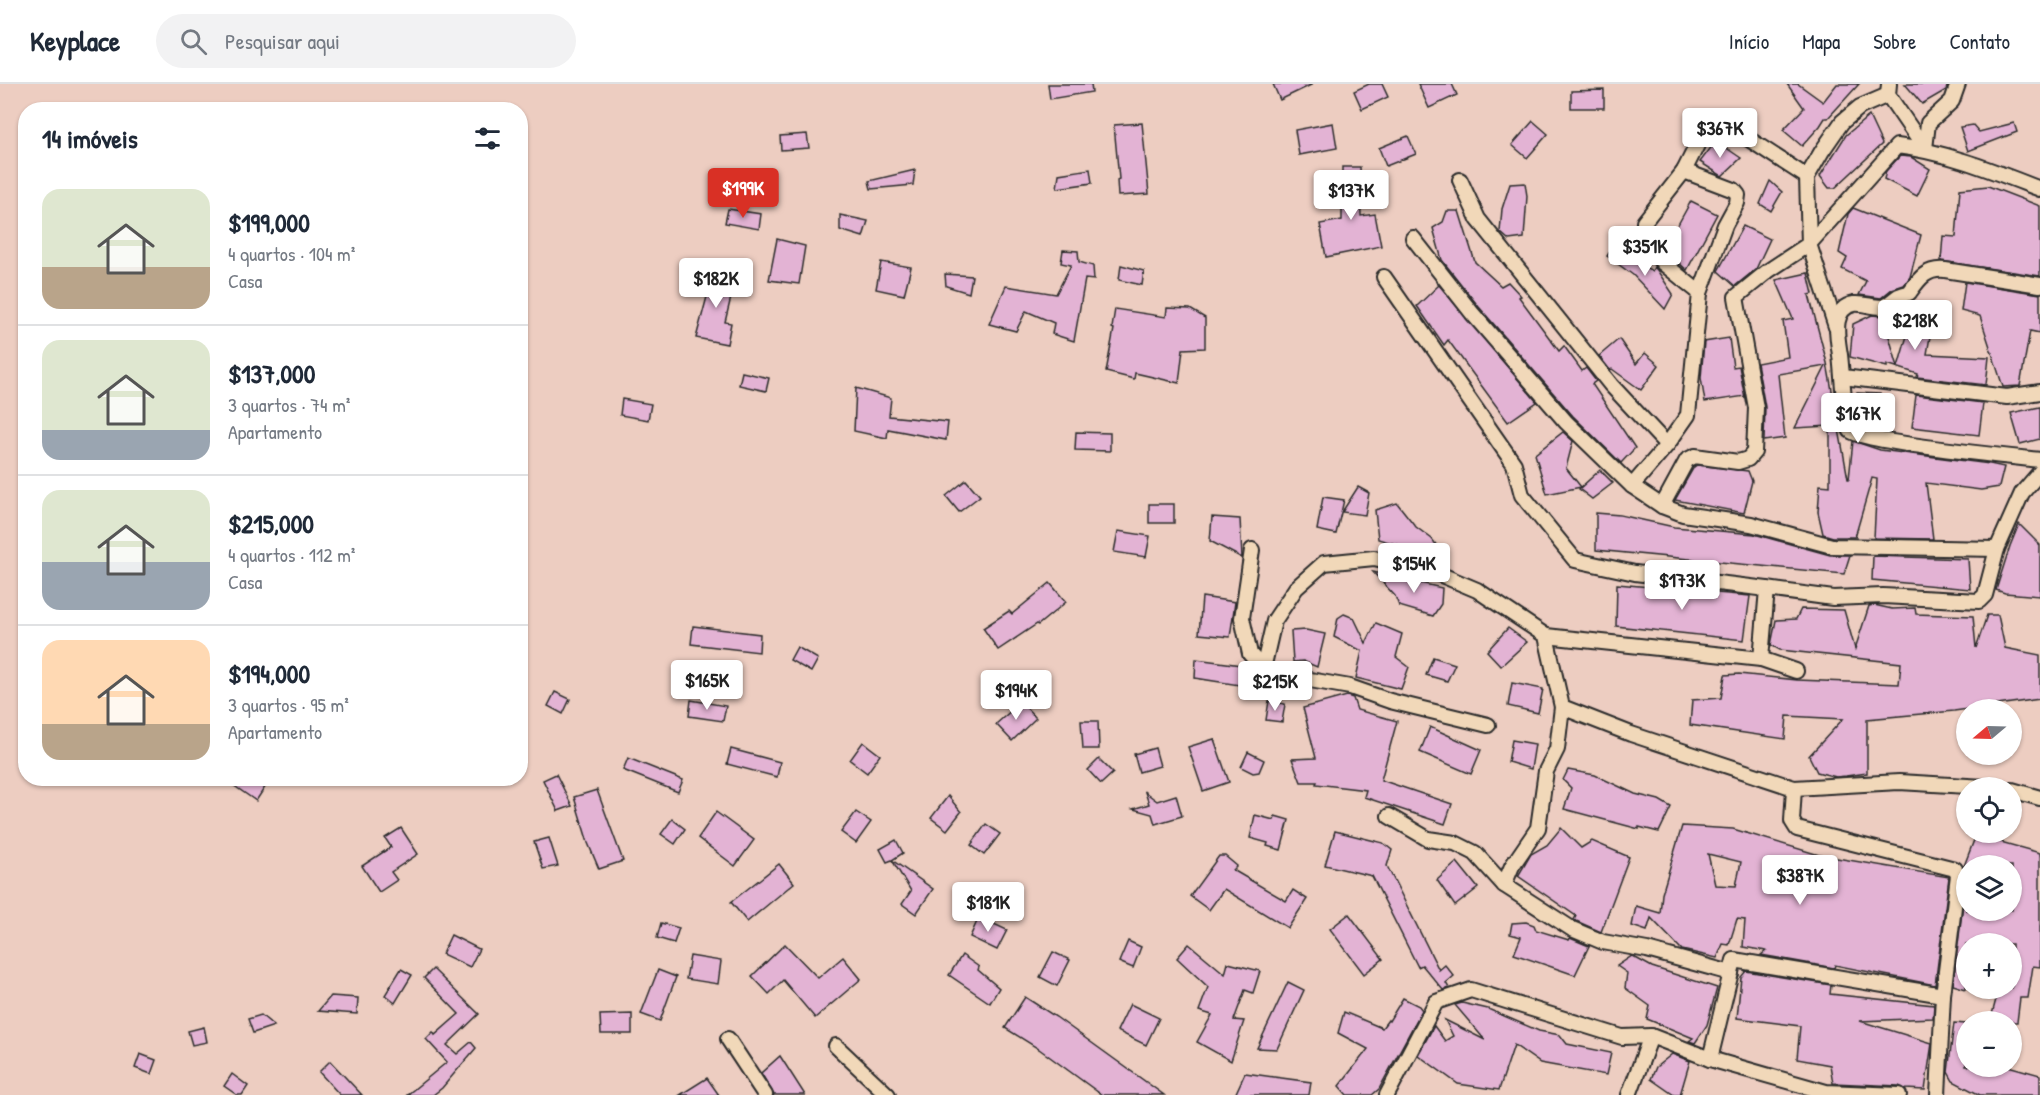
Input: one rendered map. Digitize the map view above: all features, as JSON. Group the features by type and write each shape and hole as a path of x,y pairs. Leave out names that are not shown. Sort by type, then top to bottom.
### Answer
{"street":[{"path":"1925,149 1928,123 1952,101 1958,84"},
{"path":"1925,149 1888,90 1860,107 1842,122 1808,177 1809,244 1836,327 1846,423 1858,436 2040,460"},
{"path":"1700,293 1663,263 1647,245 1644,222 1684,171 1703,134"},
{"path":"1741,134 1808,177"},
{"path":"1662,506 1686,460 1690,457 1738,462 1748,459 1754,452 1756,408 1736,297 1768,271 1809,244 1897,146 1925,149 1991,169 2040,189"},
{"path":"1632,486 1667,445 1688,415 1700,293 1725,225 1737,203 1738,195 1734,190 1684,171"},
{"path":"1460,180 1478,219 1485,228 1604,377 1667,445"},
{"path":"1413,238 1472,313 1566,422 1632,486 1662,506 1683,514 1751,524 1832,546 1996,549"},
{"path":"1836,327 1847,306 1856,304 1886,306 1898,296 1909,293 1923,274 1931,270 1945,270 2040,285"},
{"path":"1384,277 1514,464 1522,495 1575,560 1635,573 1833,598 1883,596 1979,601 1985,595 1996,549 2022,493 2040,472"},
{"path":"1843,377 2007,397 2040,392"},
{"path":"1252,550 1242,618 1250,654 1263,669 1275,678 1310,680 1350,687 1390,701 1488,725"},
{"path":"1263,669 1274,621 1296,588 1324,563 1374,558 1432,572 1477,590 1546,636 1761,659 1796,671"},
{"path":"1761,659 1767,589"},
{"path":"1504,885 1512,866 1538,828 1546,771 1557,749 1562,707 1546,636"},
{"path":"1562,707 1631,734 1794,788 1899,782 1956,785"},
{"path":"1794,788 1792,821 1797,829 1955,869 1958,875 1943,995 1938,1095"},
{"path":"2022,793 2040,798"},
{"path":"1389,816 1428,839 1455,843 1475,853 1504,885 1572,929 1603,942 1647,950 1731,973"},
{"path":"1710,1059 1734,960 1943,995"},
{"path":"1387,1095 1436,1002 1471,990 1622,1037 1651,1036 1710,1059 1826,1093 1899,1095"},
{"path":"1629,1095 1651,1036"},
{"path":"728,1039 765,1095"},
{"path":"836,1046 888,1095"}],"building":[{"path":"1048,84 1091,84 1092,92 1050,99"},
{"path":"1273,84 1313,84 1280,100"},
{"path":"1369,84 1382,84 1388,97 1362,109 1354,91"},
{"path":"1418,84 1452,84 1457,95 1429,108"},
{"path":"1787,84 1798,84 1823,102 1837,84 1859,84 1828,118 1825,118 1802,146 1783,130 1804,108"},
{"path":"1905,84 1948,84 1946,90 1922,104"},
{"path":"1604,90 1604,108 1571,108 1571,91"},
{"path":"1869,116 1882,144 1835,188 1829,188 1820,176 1846,135"},
{"path":"1533,121 1548,134 1527,158 1512,145"},
{"path":"1142,123 1149,194 1118,196 1117,180 1119,179 1114,125"},
{"path":"1333,123 1337,148 1299,155 1295,130"},
{"path":"2014,123 2017,132 1968,151 1960,127 1973,125 1979,132"},
{"path":"807,134 809,148 781,150 780,136"},
{"path":"1408,136 1416,154 1386,166 1379,148"},
{"path":"1716,141 1741,158 1722,176 1700,162"},
{"path":"1900,156 1911,157 1930,169 1917,196 1884,179 1886,171"},
{"path":"1342,167 1360,167 1361,216 1375,214 1381,246 1326,257 1320,224 1342,220"},
{"path":"1090,169 1092,183 1057,188 1059,174"},
{"path":"915,170 913,185 871,189 869,181"},
{"path":"1770,181 1782,192 1771,211 1760,204"},
{"path":"1525,183 1527,196 1524,238 1509,240 1500,232 1502,209 1510,184"},
{"path":"1988,186 2040,206 2040,276 1941,261 1943,236 1956,237 1960,189"},
{"path":"1691,201 1717,214 1687,270 1664,250"},
{"path":"1853,208 1921,235 1910,277 1904,285 1892,289 1881,298 1859,295 1866,281 1842,269 1847,258 1839,253 1848,214"},
{"path":"728,209 761,214 759,229 725,223"},
{"path":"1447,211 1459,211 1475,262 1501,286 1508,282 1521,296 1519,297 1559,351 1564,346 1582,371 1586,368 1596,381 1592,384 1635,448 1621,463 1573,416 1479,307 1442,260 1433,228 1443,222"},
{"path":"840,215 868,221 863,237 840,230"},
{"path":"1743,226 1770,239 1756,269 1735,286 1718,271"},
{"path":"777,239 805,246 799,284 769,280"},
{"path":"1612,248 1652,271 1654,267 1657,270 1673,294 1665,309 1633,275 1607,256"},
{"path":"1063,250 1078,251 1079,262 1093,266 1094,280 1085,279 1074,341 1052,334 1054,323 1026,311 1016,331 989,324 1006,286 1056,294 1071,265 1061,263"},
{"path":"881,262 911,267 904,295 876,289"},
{"path":"1121,265 1144,271 1142,285 1119,280"},
{"path":"1808,273 1813,294 1809,295 1827,363 1848,479 1853,441 1880,450 2004,467 1999,487 1981,490 1926,483 1933,539 1874,538 1877,479 1872,478 1855,537 1833,537 1823,534 1818,512 1820,485 1830,486 1830,426 1795,428 1826,366 1778,374 1785,438 1764,441 1765,407 1757,363 1788,357 1783,321 1793,319 1776,280"},
{"path":"703,274 735,281 725,322 731,323 727,344 696,338 708,293 699,291"},
{"path":"945,274 972,276 969,293 946,286"},
{"path":"1965,282 2040,294 2040,333 2030,331 2020,386 2003,387 1980,316 1961,311"},
{"path":"1439,285 1537,402 1508,422 1448,340 1444,345 1417,306"},
{"path":"1167,308 1190,309 1205,318 1205,348 1183,349 1179,383 1135,373 1134,379 1106,372 1114,329 1112,328 1115,309 1166,317"},
{"path":"1915,308 1934,313 1927,354 1989,357 1986,385 1917,377 1918,374 1887,364 1887,367 1850,357 1853,324 1872,315 1883,316 1898,367"},
{"path":"1729,338 1733,367 1739,366 1745,396 1705,402 1701,378 1704,342"},
{"path":"1619,339 1636,364 1645,353 1659,365 1641,390 1612,369 1610,370 1599,356"},
{"path":"742,372 769,378 766,391 739,385"},
{"path":"856,388 891,398 889,416 948,422 946,440 888,429 887,438 854,431"},
{"path":"1857,393 1880,394 1880,430 1858,424 1855,414"},
{"path":"1916,395 1983,403 1979,435 1912,427"},
{"path":"622,399 651,404 648,420 620,415"},
{"path":"2040,407 2040,439 2020,444 2011,413"},
{"path":"1076,432 1110,433 1110,451 1075,450"},
{"path":"1563,432 1573,441 1566,468 1581,487 1547,494 1535,454"},
{"path":"1697,465 1748,471 1752,481 1744,513 1675,500"},
{"path":"1600,470 1613,483 1592,499 1579,489"},
{"path":"966,480 980,496 959,512 946,496"},
{"path":"1358,487 1369,493 1365,515 1342,512"},
{"path":"1323,497 1344,500 1336,534 1317,530"},
{"path":"1397,503 1416,527 1432,539 1437,546 1439,556 1430,559 1419,551 1378,539 1375,510"},
{"path":"1149,504 1174,504 1174,523 1149,523"},
{"path":"1596,513 1620,515 1674,527 1754,534 1830,555 1850,555 1844,574 1596,550"},
{"path":"1212,517 1240,519 1242,558 1210,541"},
{"path":"2019,524 2040,545 2040,596 1996,590"},
{"path":"1118,531 1150,536 1146,557 1114,552"},
{"path":"1873,556 1968,559 1970,589 1872,580"},
{"path":"1373,572 1442,588 1441,604 1433,616 1399,606 1395,596"},
{"path":"1050,583 1066,602 1038,625 998,650 983,628 1009,611 1012,614"},
{"path":"1617,584 1750,596 1744,640 1616,626"},
{"path":"1202,597 1235,602 1230,637 1199,634"},
{"path":"1869,606 1892,609 1915,608 1916,614 1973,616 1976,648 1987,615 1998,615 2005,648 2040,655 2040,699 2022,702 2022,699 1956,699 1956,711 1867,719 1867,773 1836,777 1817,772 1809,756 1843,719 1787,716 1785,739 1690,725 1692,700 1721,698 1725,675 1899,684 1901,663 1780,650 1771,645 1776,620 1796,619 1801,609 1844,610 1855,649"},
{"path":"1344,614 1354,618 1366,643 1376,623 1402,634 1396,657 1409,667 1401,689 1356,678 1362,651 1334,637 1338,618"},
{"path":"693,626 760,634 759,652 691,644"},
{"path":"1508,628 1527,642 1501,666 1487,651"},
{"path":"1306,630 1325,634 1317,667 1303,661 1293,662 1291,631"},
{"path":"797,647 818,659 811,672 790,660"},
{"path":"1433,657 1455,664 1447,681 1426,675"},
{"path":"1196,659 1241,665 1239,685 1195,678"},
{"path":"1512,683 1543,689 1538,713 1508,706"},
{"path":"555,692 570,699 563,714 548,706"},
{"path":"1347,696 1353,698 1357,710 1397,721 1381,780 1452,804 1445,824 1364,797 1366,790 1316,784 1317,782 1301,782 1292,759 1316,758 1303,708"},
{"path":"691,700 726,706 723,721 689,716"},
{"path":"1269,701 1285,704 1282,722 1266,720"},
{"path":"1021,702 1036,718 1012,741 996,724"},
{"path":"1081,721 1098,721 1099,749 1083,749"},
{"path":"1430,727 1481,750 1471,774 1420,752"},
{"path":"1214,739 1229,782 1203,791 1188,747"},
{"path":"1512,740 1535,744 1531,769 1508,762"},
{"path":"863,742 880,755 867,773 850,760"},
{"path":"1155,748 1160,766 1139,772 1134,754"},
{"path":"731,749 780,762 777,777 727,764"},
{"path":"1248,752 1264,760 1259,772 1253,773 1241,767"},
{"path":"628,758 683,780 678,792 623,770"},
{"path":"1099,759 1113,773 1101,784 1088,770"},
{"path":"1568,770 1595,775 1635,794 1659,800 1671,807 1659,832 1564,809 1571,788 1563,780"},
{"path":"556,774 572,806 558,811 543,780"},
{"path":"234,786 266,786 256,801"},
{"path":"597,790 623,861 599,869 588,843 574,797"},
{"path":"1145,792 1157,801 1176,795 1182,816 1155,824 1152,814 1133,809 1149,804"},
{"path":"948,796 961,812 947,830 931,818"},
{"path":"716,812 754,840 735,866 698,838"},
{"path":"856,812 871,822 856,843 841,832"},
{"path":"1255,815 1274,820 1275,816 1289,820 1281,850 1267,846 1268,843 1250,838"},
{"path":"672,819 685,829 675,844 661,834"},
{"path":"986,824 1000,834 984,855 971,845"},
{"path":"1682,826 1733,829 1819,855 1949,877 1935,985 1835,965 1834,968 1761,955 1766,951 1743,947 1745,920 1737,919 1729,945 1723,944 1717,958 1682,950 1651,918 1647,931 1632,926 1636,906 1660,913 1662,894","holes":["1708,854 1741,862 1736,886 1715,885"]},
{"path":"401,828 418,854 391,872 397,880 379,892 362,866 391,847 385,838"},
{"path":"1561,828 1581,848 1592,841 1629,857 1601,932 1574,920 1576,916 1518,876 1531,854 1547,845"},
{"path":"1335,831 1383,843 1392,850 1387,866 1439,970 1445,965 1454,976 1446,983 1449,988 1443,990 1422,965 1418,967 1372,876 1325,865"},
{"path":"549,838 558,866 543,869 534,842"},
{"path":"896,840 903,853 887,862 880,849"},
{"path":"1973,843 2004,843 2040,853 2040,967 2033,966 2028,998 2022,998 2022,933 1959,933 1961,921 2022,921 2022,855 1968,855"},
{"path":"1219,856 1225,856 1237,866 1233,870 1286,901 1293,890 1307,899 1288,928 1224,889 1209,910 1190,896"},
{"path":"892,860 933,889 916,914 902,904 911,891"},
{"path":"1457,862 1478,888 1455,906 1437,880"},
{"path":"779,864 794,883 747,922 731,902"},
{"path":"1349,914 1383,959 1364,974 1330,929"},
{"path":"979,917 1007,930 997,950 970,937"},
{"path":"1526,922 1534,925 1536,930 1569,940 1570,938 1589,946 1575,975 1514,954 1521,937 1510,934 1512,923"},
{"path":"661,923 679,928 674,943 657,938"},
{"path":"451,935 479,949 470,967 442,954"},
{"path":"1128,941 1141,947 1133,968 1119,962"},
{"path":"785,944 818,978 843,957 861,979 815,1018 783,980 769,994 752,976"},
{"path":"1189,944 1225,974 1228,963 1260,971 1253,993 1245,990 1234,1020 1244,1021 1231,1061 1197,1042 1212,1015 1199,1011 1208,987 1177,958"},
{"path":"1053,952 1070,960 1057,986 1040,977"},
{"path":"962,955 979,967 978,970 999,988 990,1003 949,975"},
{"path":"690,956 721,961 718,984 686,979"},
{"path":"1632,956 1652,967 1717,988 1707,1025 1695,1043 1689,1041 1693,1038 1647,1019 1650,1006 1625,988 1627,973 1617,966"},
{"path":"1956,961 1956,986 1953,985"},
{"path":"401,969 412,975 395,1003 385,995"},
{"path":"433,969 479,1014 447,1045 457,1054 471,1042 476,1048 442,1088 433,1095 407,1095 447,1062 426,1039 433,1032 435,1035 459,1014 424,978"},
{"path":"658,970 676,977 660,1021 641,1014"},
{"path":"1746,971 1831,985 1830,994 1934,1005 1933,1018 1860,1021 1932,1043 1925,1090 1905,1089 1899,1086 1833,1083 1830,1065 1797,1059 1800,1026 1737,1018 1741,977"},
{"path":"1288,982 1304,990 1277,1049 1257,1048"},
{"path":"331,996 358,998 357,1014 318,1011"},
{"path":"1025,997 1164,1095 1102,1095 1039,1049 1005,1028"},
{"path":"1403,998 1422,1010 1379,1089 1372,1095 1347,1095 1339,1086 1368,1049 1338,1033 1344,1012 1382,1028"},
{"path":"1996,999 2020,999 2018,1011 1993,1011"},
{"path":"1462,1003 1488,1009 1539,1031 1560,1035 1567,1044 1611,1053 1606,1075 1540,1063 1514,1045 1499,1090 1458,1084 1418,1055 1434,1026 1445,1041 1453,1036 1445,1020 1485,1040 1455,1005"},
{"path":"1130,1004 1159,1018 1146,1045 1117,1031"},
{"path":"632,1014 632,1034 601,1034 600,1015"},
{"path":"261,1015 274,1026 253,1033 248,1019"},
{"path":"1954,1023 1956,1023 1956,1077 2022,1077 2022,1070 2040,1075 2040,1095 1980,1095 1953,1081 1948,1072"},
{"path":"204,1027 207,1042 192,1045 188,1031"},
{"path":"140,1054 156,1060 151,1074 135,1068"},
{"path":"1672,1054 1690,1061 1680,1095 1674,1095 1651,1079 1656,1067"},
{"path":"780,1056 805,1095 774,1095 761,1073"},
{"path":"330,1061 362,1095 340,1095 319,1072"},
{"path":"1245,1073 1311,1082 1309,1095 1235,1095"},
{"path":"232,1074 248,1086 242,1095 237,1095 224,1086"},
{"path":"707,1078 719,1095 680,1095"}]}
